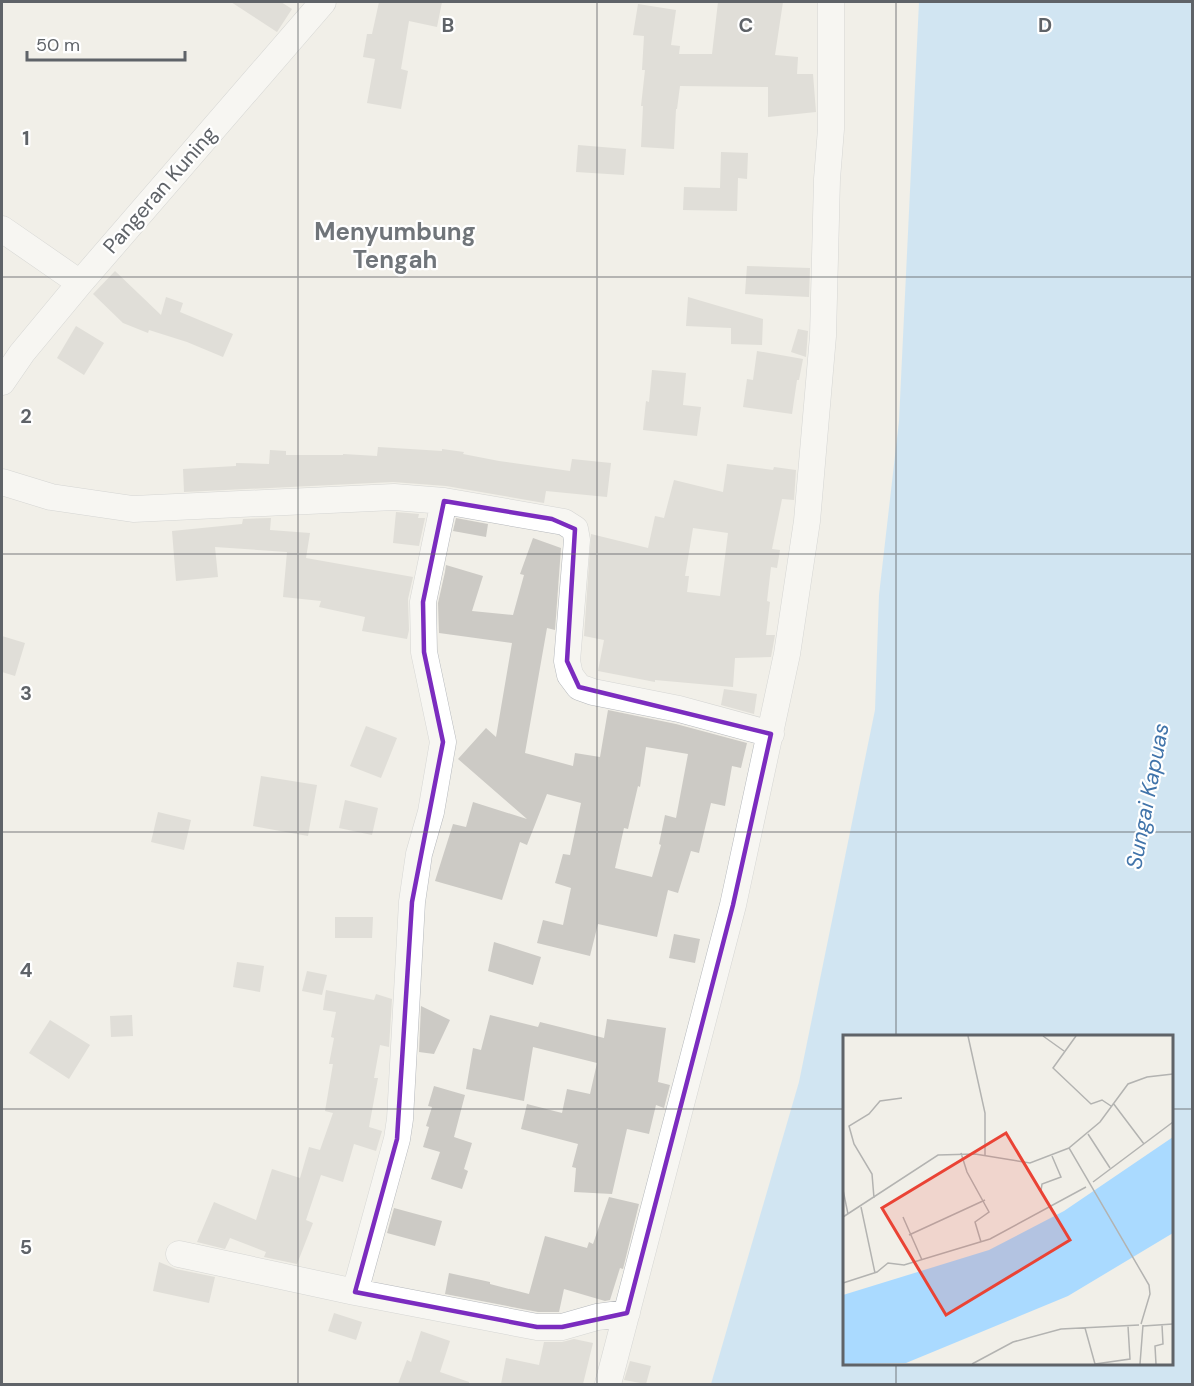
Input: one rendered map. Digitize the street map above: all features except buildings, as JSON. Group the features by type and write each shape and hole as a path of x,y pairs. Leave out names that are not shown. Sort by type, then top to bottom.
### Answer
{"street":[{"name":"Pangeran Kuning","path":"2,382 22,353 80,283 323,2"},
{"path":"608,1384 733,905 787,654 807,521 823,336 831,129 831,2"},
{"path":"2,229 80,283"},
{"path":"2,482 51,497 133,509 394,497 444,501 564,522 575,529 577,540 567,661 570,675 579,687 593,692 679,709 771,734"},
{"path":"355,1292 399,1129 412,902 419,854 431,812 443,742 424,652 423,602 444,501"},
{"path":"179,1254 355,1292 537,1327 562,1327 597,1317 627,1313"}],"highlighted area":[{"path":"444,501 552,519 575,529 567,661 579,687 771,734 733,905 627,1313 562,1327 537,1327 355,1292 397,1139 412,902 443,742 424,652 423,602"}],"water":[{"name":"Sungai Kapuas","path":"919,2 1192,2 1192,1384 711,1384 799,1082 875,710 879,595 899,421"}],"district":[{"name":"Menyumbung Tengah","path":"395,246"}]}
